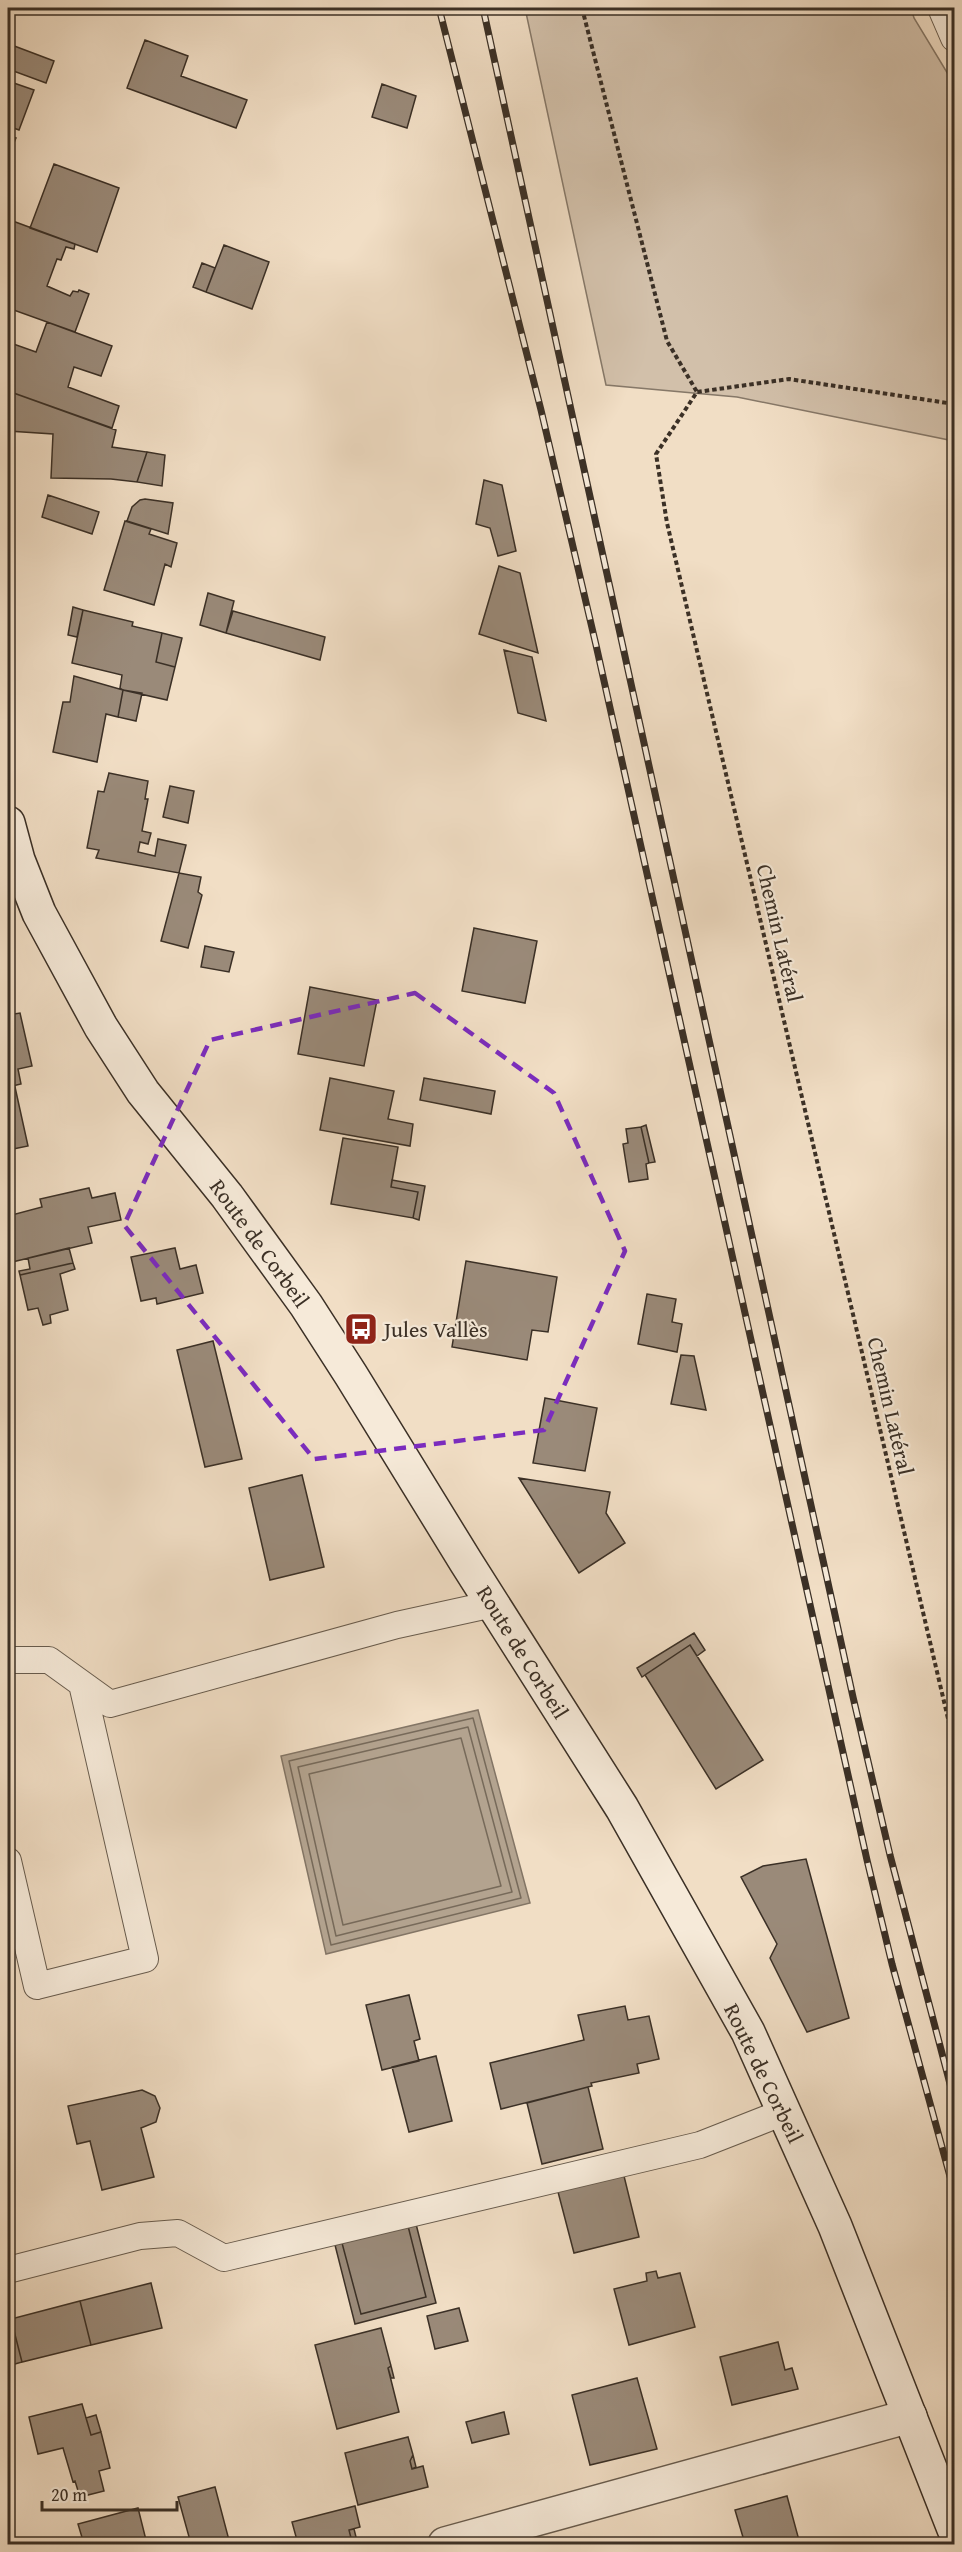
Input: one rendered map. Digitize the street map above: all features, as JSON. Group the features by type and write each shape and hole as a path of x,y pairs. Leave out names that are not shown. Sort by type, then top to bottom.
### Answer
{"main road":[{"name":"Route de Corbeil","path":"8,823 13,862 45,926 101,1027 143,1092 227,1196 306,1305 351,1374 622,1808 748,2032 835,2226 954,2529"},
{"path":"445,2544 910,2416"}],"lane":[{"path":"941,8 954,38"},
{"path":"8,1660 49,1660 110,1704 397,1625 493,1604"},
{"path":"8,1861 37,1986 145,1959 82,1684"},
{"path":"8,2270 140,2236 178,2233 224,2258 700,2145 784,2112"}],"path":[{"path":"582,8 667,341 697,392 789,379 954,404"},
{"name":"Chemin Latéral","path":"697,392 656,454 667,523 954,1744"}],"highlighted area":[{"path":"415,993 554,1093 625,1251 544,1430 314,1459 124,1225 210,1040"}],"shaded area":[{"path":"525,8 911,8 914,18 954,84 954,441 737,397 606,385"}],"water":[{"path":"478,1710 530,1903 326,1954 281,1756"}],"building":[{"path":"145,40 188,56 181,76 247,100 236,128 127,88"},
{"path":"9,44 54,61 46,83 8,69"},
{"path":"8,81 34,90 19,130 8,126"},
{"path":"382,84 416,96 407,128 372,117"},
{"path":"8,135 16,138 8,157"},
{"path":"54,164 119,188 97,252 30,228"},
{"path":"10,220 75,244 74,249 66,247 61,260 57,259 47,286 70,296 73,291 78,292 79,290 89,294 75,332 8,308 8,256 12,242 8,240"},
{"path":"224,245 269,262 252,309 206,292"},
{"path":"202,263 215,268 206,292 193,287"},
{"path":"47,322 112,346 101,376 74,367 68,387 119,406 112,428 8,391 8,342 36,352"},
{"path":"8,391 116,430 112,447 147,452 137,482 51,478 53,434 8,431"},
{"path":"147,452 165,455 162,486 137,482"},
{"path":"484,480 502,485 516,551 498,556 490,528 476,524"},
{"path":"48,495 99,512 92,534 42,517"},
{"path":"145,499 173,503 168,534 127,521 132,507"},
{"path":"125,521 151,529 149,534 177,543 171,567 165,564 154,605 104,590"},
{"path":"499,566 520,573 538,653 479,634"},
{"path":"208,593 234,601 226,633 200,625"},
{"path":"73,607 83,610 77,637 68,635"},
{"path":"83,610 133,622 132,626 162,633 156,662 175,667 167,700 123,690 120,688 122,675 72,663"},
{"path":"233,611 325,637 320,660 226,633"},
{"path":"162,633 182,638 175,667 156,662"},
{"path":"504,650 532,657 546,721 518,713"},
{"path":"74,676 123,690 118,717 106,714 97,762 53,752 63,702 70,702"},
{"path":"123,690 142,693 136,721 118,717"},
{"path":"109,773 148,781 145,799 148,799 142,831 151,833 148,844 140,842 138,852 155,856 158,839 186,845 179,873 96,858 99,850 87,848 98,791 104,792"},
{"path":"170,786 194,791 188,823 163,817"},
{"path":"179,873 201,877 198,892 202,895 188,948 161,941"},
{"path":"474,928 537,941 525,1003 462,991"},
{"path":"205,946 234,952 229,972 201,967"},
{"path":"310,987 377,1000 364,1066 298,1054"},
{"path":"20,1013 32,1066 18,1069 21,1084 8,1087 8,1015"},
{"path":"330,1078 394,1091 388,1119 413,1124 410,1146 320,1130"},
{"path":"424,1078 495,1091 491,1114 420,1100"},
{"path":"15,1087 28,1146 8,1150 8,1089"},
{"path":"646,1125 655,1162 649,1163 641,1127"},
{"path":"641,1127 649,1163 646,1164 648,1179 629,1182 623,1144 628,1143 626,1129"},
{"path":"343,1138 398,1147 391,1187 418,1192 413,1218 331,1204"},
{"path":"392,1180 425,1186 419,1220 413,1218 418,1192 391,1187"},
{"path":"89,1188 92,1198 115,1193 121,1220 88,1227 92,1243 8,1263 8,1216 42,1207 40,1199"},
{"path":"69,1248 73,1263 20,1275 19,1271 30,1269 28,1258"},
{"path":"175,1248 180,1269 196,1265 203,1293 157,1304 156,1298 141,1301 131,1257"},
{"path":"466,1261 557,1277 548,1332 532,1330 527,1360 452,1347"},
{"path":"73,1263 75,1269 60,1274 68,1310 50,1315 51,1323 43,1325 38,1308 28,1310 20,1275"},
{"path":"647,1294 676,1299 672,1322 682,1324 677,1352 638,1344"},
{"path":"213,1341 242,1459 205,1467 177,1350"},
{"path":"681,1355 694,1356 706,1410 671,1404"},
{"path":"545,1398 597,1408 585,1471 533,1463"},
{"path":"302,1475 324,1567 270,1580 249,1488"},
{"path":"519,1478 610,1492 606,1513 625,1543 579,1573"},
{"path":"694,1633 705,1650 697,1656 690,1645 642,1677 637,1668"},
{"path":"690,1645 763,1760 716,1789 645,1675"},
{"path":"806,1859 849,2018 807,2032 770,1958 777,1944 741,1877 763,1866"},
{"path":"8,1953 12,1972 8,1974"},
{"path":"409,1995 420,2039 414,2041 419,2061 382,2070 366,2005"},
{"path":"625,2006 628,2020 649,2016 659,2059 637,2064 639,2073 591,2083 592,2086 501,2109 490,2063 584,2040 578,2015"},
{"path":"436,2056 452,2121 409,2132 392,2067"},
{"path":"588,2087 603,2149 542,2164 527,2103"},
{"path":"142,2090 155,2096 160,2108 156,2122 141,2128 154,2177 102,2190 90,2141 77,2144 68,2106"},
{"path":"623,2172 639,2237 574,2253 557,2188"},
{"path":"416,2224 436,2303 355,2324 335,2245 342,2243 361,2314 426,2297 408,2226"},
{"path":"408,2226 426,2297 361,2314 342,2243"},
{"path":"656,2271 658,2278 680,2273 695,2327 629,2345 614,2289 647,2281 646,2273"},
{"path":"151,2283 162,2328 91,2345 80,2301"},
{"path":"80,2301 91,2345 22,2362 11,2319"},
{"path":"459,2308 468,2341 435,2349 427,2316"},
{"path":"8,2319 11,2319 22,2362 8,2366"},
{"path":"381,2328 391,2366 388,2368 399,2412 337,2429 315,2345"},
{"path":"778,2342 785,2370 792,2368 798,2389 732,2405 720,2357"},
{"path":"391,2366 394,2378 391,2378 388,2368"},
{"path":"637,2378 657,2449 590,2465 572,2395"},
{"path":"82,2404 91,2435 101,2432 110,2468 99,2471 104,2491 80,2497 63,2448 38,2454 29,2417"},
{"path":"504,2412 509,2434 472,2443 466,2422"},
{"path":"96,2415 101,2432 91,2435 86,2418"},
{"path":"408,2437 413,2455 410,2461 412,2469 423,2466 428,2487 358,2505 345,2453"},
{"path":"413,2455 416,2467 412,2469 410,2461"},
{"path":"215,2487 230,2544 191,2544 178,2497"},
{"path":"787,2496 800,2544 745,2544 735,2510"},
{"path":"355,2506 360,2527 349,2530 351,2538 358,2544 298,2544 292,2522"},
{"path":"138,2508 147,2544 84,2544 78,2524"},
{"path":"354,2529 357,2541 351,2538 349,2530"}],"railway":[{"path":"439,8 541,410 596,645 867,1860 892,1964 954,2191"},
{"path":"483,8 853,1697 890,1855 954,2099"}],"place":[{"name":"Jules Vallès","path":"361,1329"}]}
